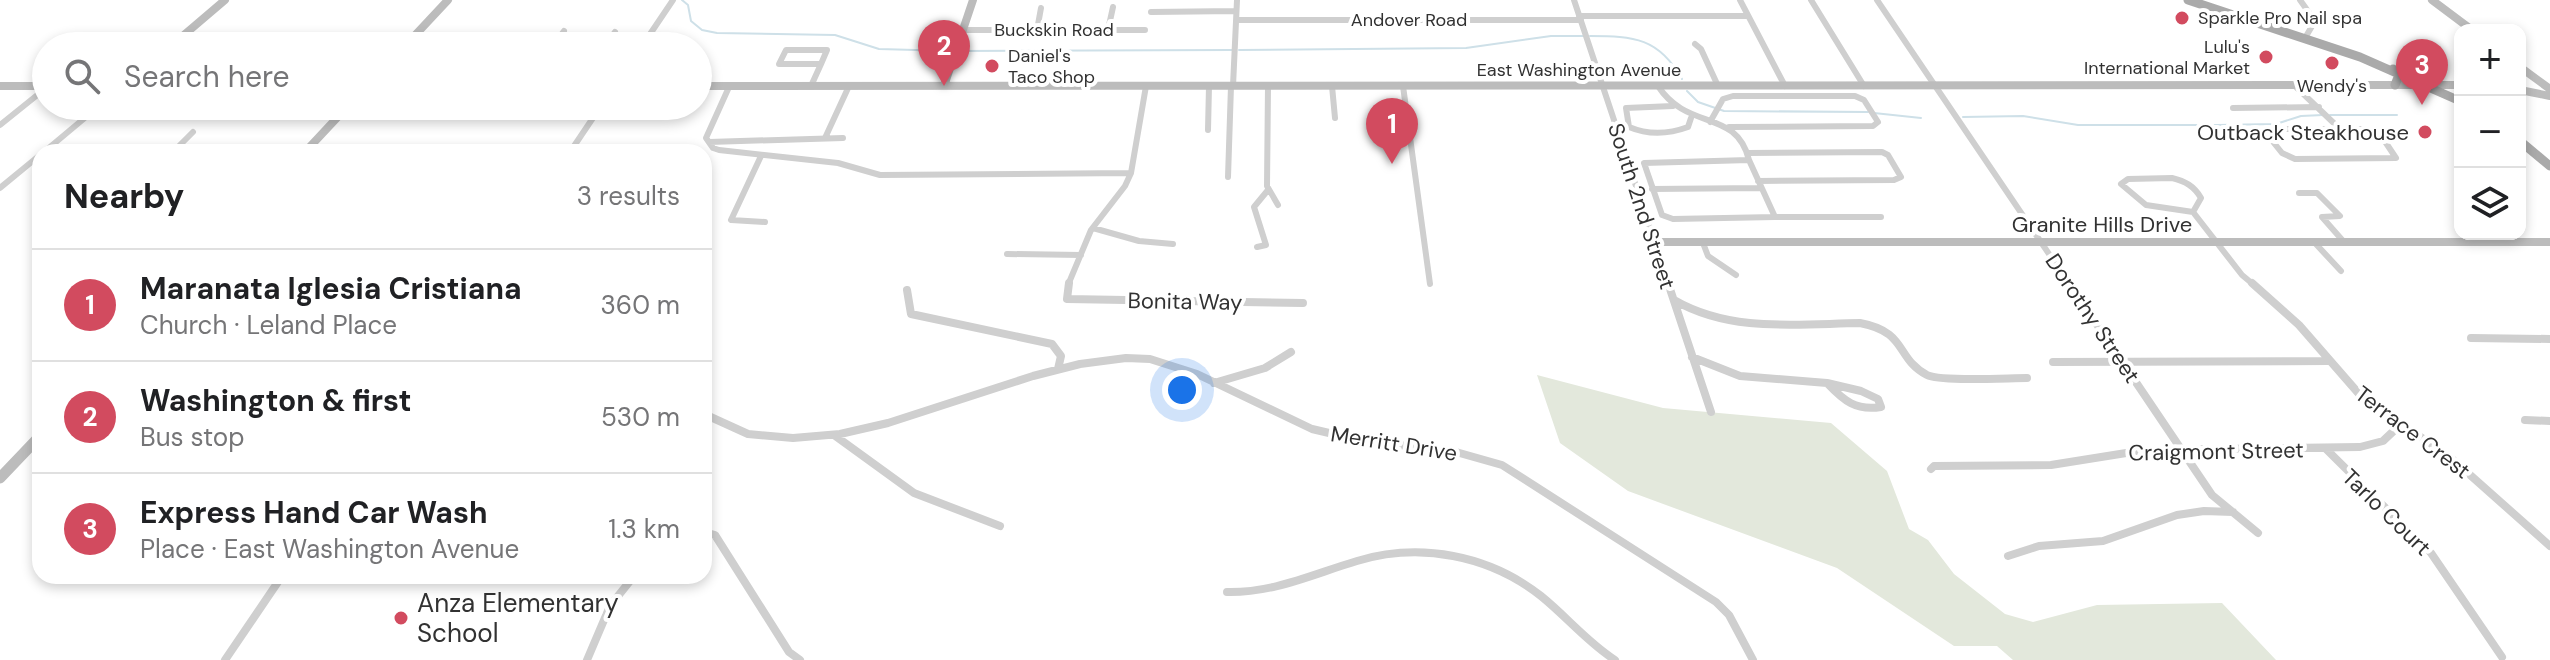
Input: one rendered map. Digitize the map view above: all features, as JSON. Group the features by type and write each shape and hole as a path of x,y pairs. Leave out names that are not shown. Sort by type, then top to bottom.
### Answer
{"main road":[{"path":"187,32 225,0"},
{"path":"418,32 448,0"},
{"path":"944,86 973,0"},
{"path":"2188,0 2393,68 2454,98"},
{"path":"2432,0 2464,24"},
{"path":"2393,68 2399,75 2395,85"},
{"path":"2526,71 2550,89"},
{"name":"East Washington Avenue","path":"712,86 2454,85"},
{"path":"0,86 32,87"},
{"path":"2526,91 2550,96"},
{"path":"312,144 335,120"},
{"path":"2526,146 2550,166"},
{"name":"Granite Hills Drive","path":"1653,242 2550,242"},
{"path":"0,478 32,444"}],"street":[{"path":"651,32 673,0"},
{"path":"1228,177 1237,0"},
{"name":"South 2nd Street","path":"1574,0 1711,412"},
{"path":"1740,0 1785,86"},
{"path":"1811,0 1864,86"},
{"name":"Dorothy Street","path":"1877,0 2212,495 2258,533"},
{"path":"2300,0 2315,21 2305,38"},
{"path":"1108,30 1113,7"},
{"path":"1037,30 1041,8"},
{"path":"1151,12 1236,11"},
{"name":"Andover Road","path":"1236,20 1748,16"},
{"name":"Buckskin Road","path":"963,30 1145,30"},
{"path":"1695,44 1701,49 1718,86"},
{"path":"811,86 821,64 827,50 786,50 779,64 821,64"},
{"path":"825,138 849,86"},
{"path":"1007,254 1081,255 1093,228 1125,186 1131,173 1146,86"},
{"path":"1208,130 1209,86"},
{"path":"1268,86 1268,188 1278,205"},
{"path":"1332,86 1335,118"},
{"path":"1403,86 1430,284"},
{"path":"1658,86 1673,106 1691,118 1726,127 1873,126 1878,122 1861,97 1855,96 1733,96 1723,99 1710,122"},
{"path":"2295,86 2340,129 2373,131 2382,137 2396,158 2295,159 2282,154 2266,133 2270,129 2340,129"},
{"path":"710,144 706,138 729,87"},
{"path":"0,125 32,99"},
{"path":"1673,106 1626,108 1629,127 1638,131 1679,131 1688,127 1691,118"},
{"path":"2233,108 2323,112"},
{"path":"54,144 82,120"},
{"path":"575,144 592,120"},
{"path":"1726,127 1743,140 1775,217"},
{"path":"181,144 193,132"},
{"path":"712,145 843,138"},
{"path":"712,145 761,156 838,163 880,175 1131,173"},
{"path":"1652,189 1894,180 1901,177 1888,155 1882,152 1652,160 1644,163 1652,189 1662,215 1673,219 1881,217"},
{"path":"761,156 731,220 765,222"},
{"path":"0,188 32,162"},
{"path":"2172,178 2186,181 2201,198 2193,212 2143,206 2134,200 2122,182 2128,179 2172,178"},
{"path":"1257,247 1266,245 1254,207 1268,188"},
{"path":"2299,193 2317,193 2340,216 2322,217 2344,242"},
{"name":"Terrace Crest","path":"2193,212 2242,275 2299,325 2360,395 2451,458 2550,546"},
{"path":"1093,228 1128,238 1173,244"},
{"path":"2314,242 2341,271"},
{"path":"1703,243 1708,256 1736,275"},
{"name":"Bonita Way","path":"1081,255 1066,290 1067,299 1303,303"},
{"path":"907,290 911,314 1052,344 1061,356 1058,369"},
{"path":"1672,299 1693,312 1731,322 1870,324 1895,335 1917,370 1931,377 2027,378"},
{"path":"2471,338 2550,339"},
{"path":"1214,383 1265,368 1291,352"},
{"path":"1692,357 1739,378 1827,383 1861,391 1878,399 1881,407 1869,410 1848,407 1827,383"},
{"name":"Merritt Drive","path":"712,418 752,434 834,435 1058,369 1119,358 1146,358 1174,365 1278,415 1328,434 1470,455 1502,465 1716,602 1729,615 1753,660"},
{"path":"2053,362 2328,361"},
{"path":"2525,420 2550,421"},
{"name":"Craigmont Street","path":"1931,469 1934,466 2068,464 2120,453 2373,445 2383,441 2401,424"},
{"path":"834,435 914,493 1000,526"},
{"name":"Tarlo Court","path":"2325,448 2431,553 2502,657"},
{"path":"2008,556 2023,547 2091,544 2112,539 2140,530 2157,520 2189,512 2233,512"},
{"path":"712,534 789,652 800,660"},
{"path":"1227,592 1251,594 1384,554 1445,555 1487,565 1513,577 1539,595 1615,660"},
{"path":"225,660 277,584"},
{"path":"587,660 610,606 628,584"}],"shaded area":[{"path":"1537,375 1663,408 1831,423 1887,471 1909,529 1928,540 1954,574 2005,614 2033,622 2097,605 2222,603 2276,660 2013,660 1997,646 1954,646 1837,568 1628,491 1560,443"}],"waterway":[{"path":"682,0 688,5 691,21 702,30 717,33 835,35 879,49 952,51"},
{"path":"1239,50 1466,48 1551,36 1583,36"},
{"path":"1590,36 1644,42 1664,55 1682,79"},
{"path":"959,51 1232,50"},
{"path":"1687,91 1698,102 1724,111 1868,112"},
{"path":"1874,113 1921,118"},
{"path":"1963,117 2023,116 2078,125 2217,125 2276,124 2301,116 2323,115"},
{"path":"2330,115 2397,115"}],"place":[{"name":"Sparkle Pro Nail spa","path":"2182,18"},
{"name":"Lulu's International Market","path":"2266,57"},
{"name":"Wendy's","path":"2332,63"},
{"name":"Daniel's Taco Shop","path":"992,66"},
{"name":"Washington & first","path":"944,86"},
{"name":"Express Hand Car Wash","path":"2422,105"},
{"name":"Outback Steakhouse","path":"2425,132"},
{"name":"Maranata Iglesia Cristiana","path":"1392,164"},
{"name":"Anza Elementary School","path":"401,618"}]}
